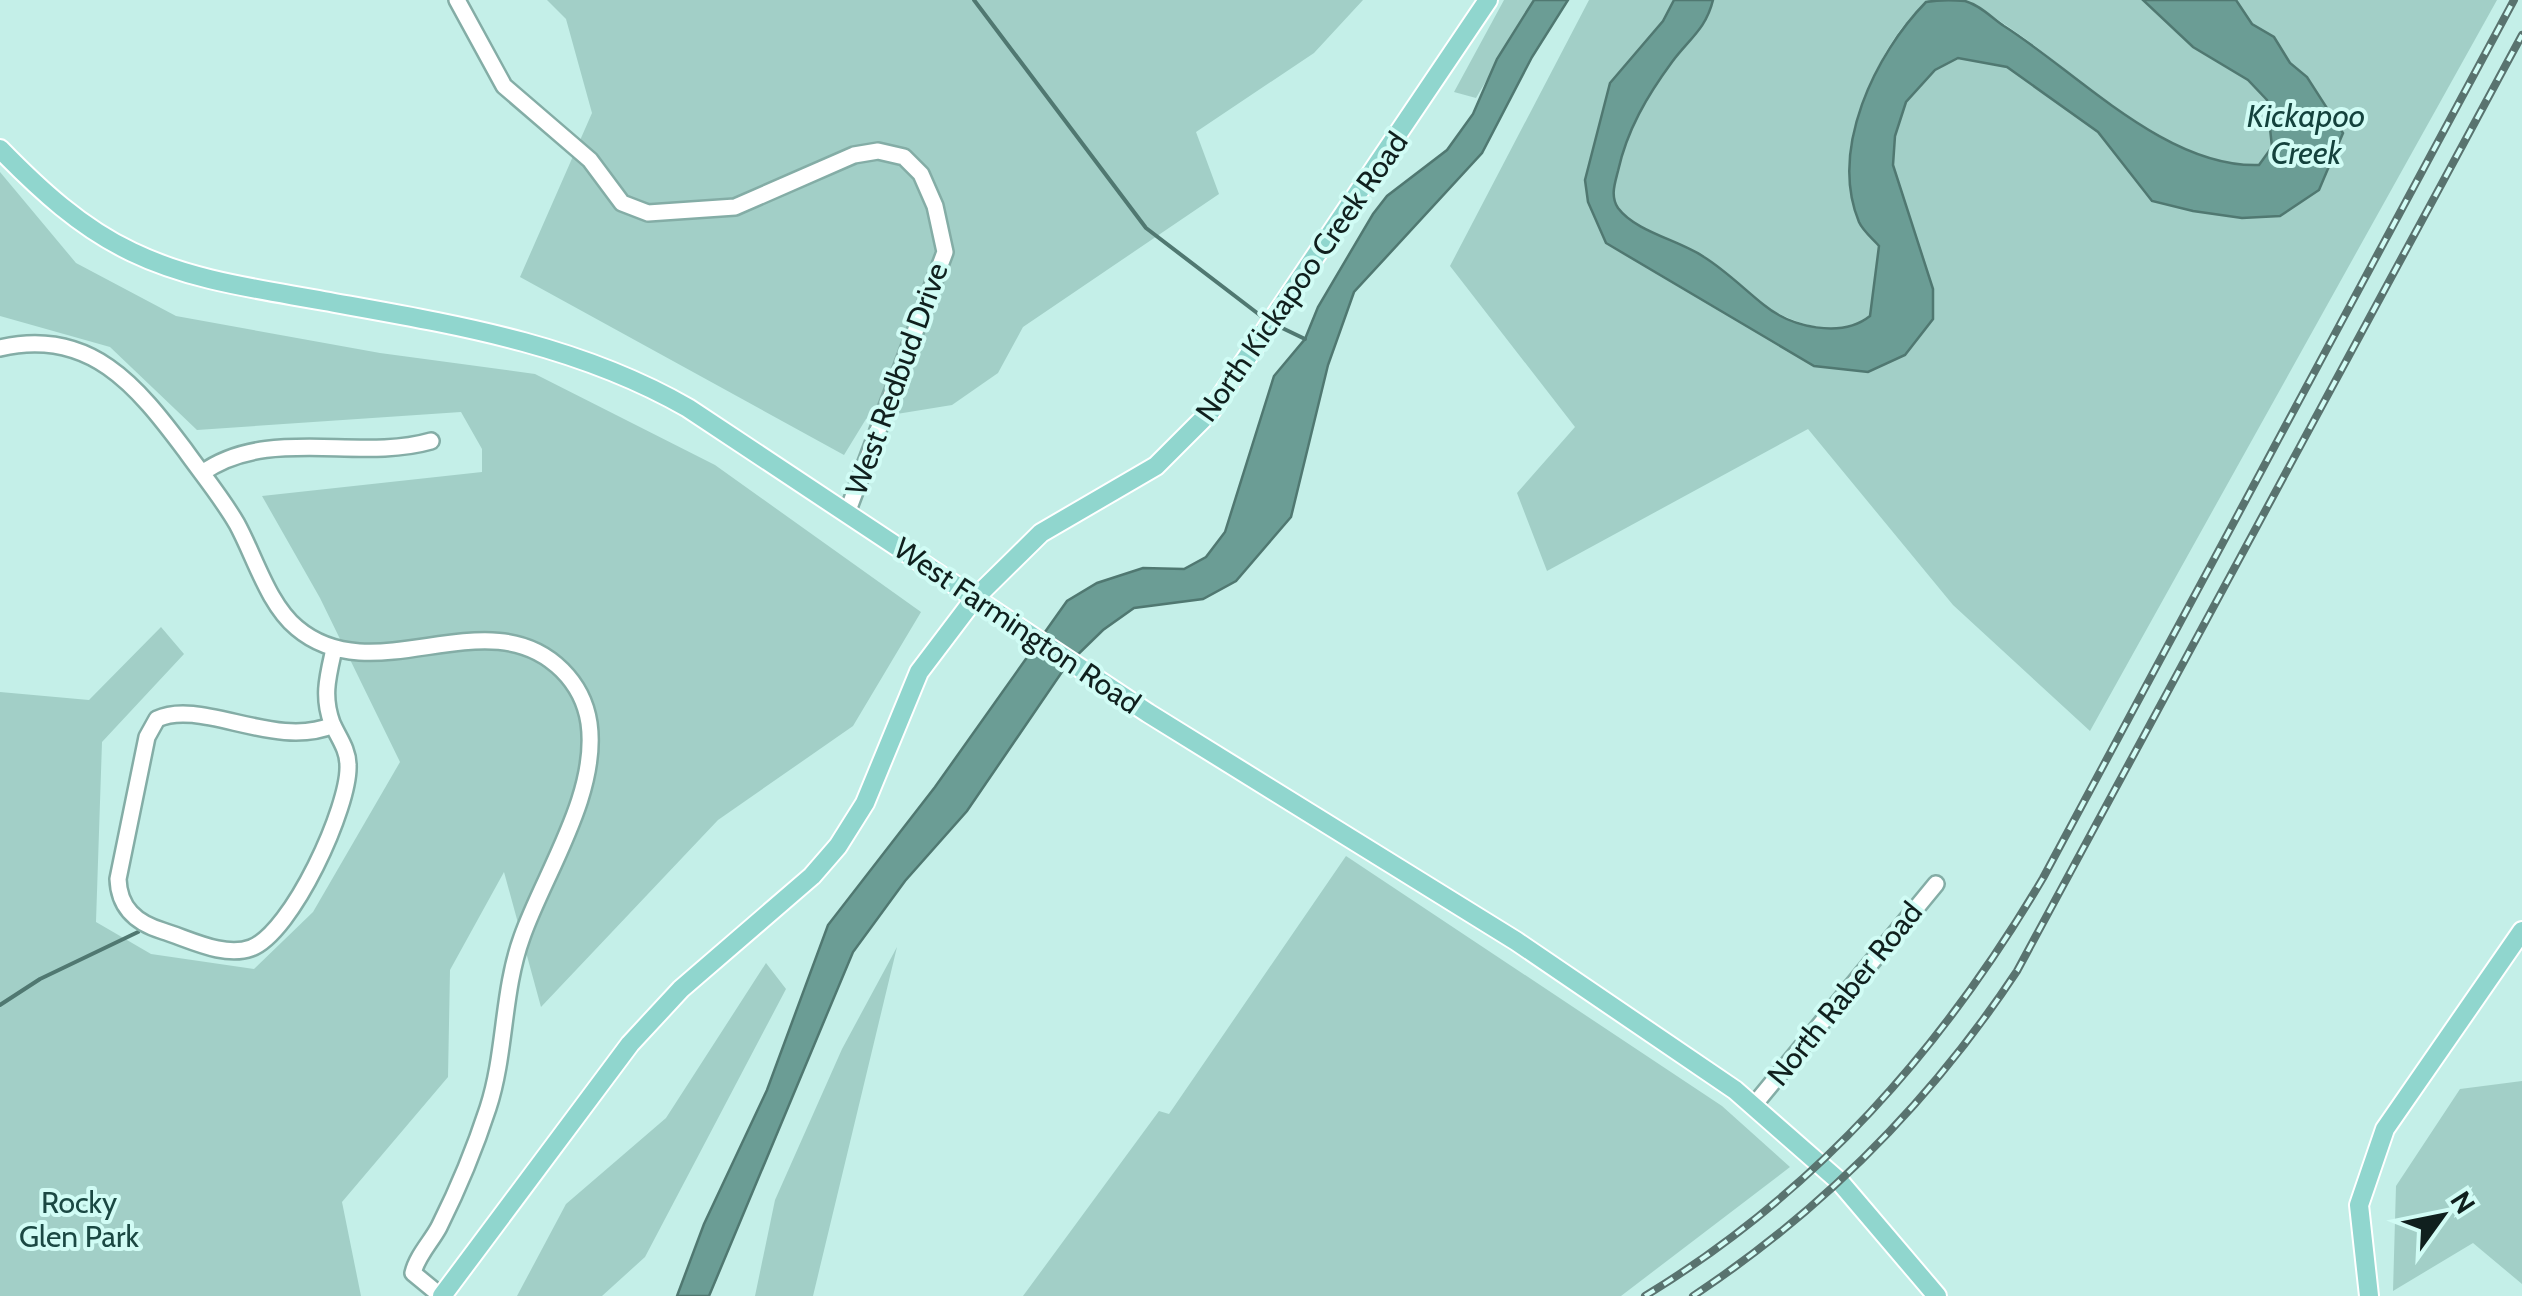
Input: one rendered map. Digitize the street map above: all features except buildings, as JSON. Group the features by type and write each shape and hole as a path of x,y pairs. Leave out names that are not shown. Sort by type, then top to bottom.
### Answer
{"main road":[{"name":"North Kickapoo Creek Road","path":"442,1296 630,1044 681,990 802,885 838,846 870,793 919,672 974,598 1040,534 1175,450 1211,412 1425,100 1488,0"},
{"name":"West Farmington Road","path":"0,149 74,217 146,259 226,283 496,333 577,357 688,408 1148,713 1532,951 1754,1105 1840,1182 1937,1296"},
{"path":"2369,1296 2358,1205 2385,1129 2522,931"}],"street":[{"name":"West Redbud Drive","path":"457,0 504,86 590,160 622,203 648,213 735,207 854,155 878,151 904,157 921,174 936,206 944,252 847,513"},
{"path":"0,348 35,344 88,354 115,370 144,397 236,523 291,623 334,648 372,653 479,641 517,642 537,649 568,675 589,720 588,758 560,853 520,940 489,1106 452,1200 415,1266 416,1280 442,1296"},
{"path":"202,473 242,452 368,445 400,450 431,442"},
{"path":"333,724 290,733 178,714 157,719 147,736 118,878 128,912 147,927 229,951 253,948 274,933 310,879 346,782 348,758 324,690 334,648"},
{"name":"North Raber Road","path":"1754,1105 1936,884"}],"green space":[{"path":"547,0 1363,0 1314,53 1196,132 1219,194 1023,327 998,373 952,405 866,419 844,455 520,277 592,113 566,19"},
{"path":"1504,0 1534,0 1476,98 1454,92"},
{"path":"1589,0 1674,0 1663,21 1610,83 1585,181 1631,258 1677,281 1813,366 1868,372 1933,289 1893,165 1895,136 1906,102 1935,70 1958,58 2007,67 2098,132 2153,201 2242,218 2343,133 2307,77 2290,63 2274,37 2252,24 2236,0 2497,0 2090,731 1953,605 1808,429 1547,571 1517,493 1575,427 1450,266"},
{"path":"1713,0 1937,0 1921,8 1891,44 1866,94 1851,142 1857,206 1879,246 1870,316 1857,323 1828,328 1783,316 1704,257 1647,230 1618,208 1615,185 1632,127 1663,75 1701,26"},
{"path":"1962,0 2143,0 2258,89 2271,111 2272,147 2259,165 2218,161 2179,147 2141,126 2034,45"},
{"name":"Rocky Glen Park","path":"0,172 76,263 176,316 380,353 535,374 715,465 921,612 853,726 718,820 541,1007 504,872 450,970 448,1077 342,1202 361,1296 0,1296 0,692 89,700 161,627 184,654 102,742 96,922 151,954 254,969 313,912 400,762 320,598 262,496 482,472 482,449 461,412 197,430 110,347 0,316"},
{"path":"1346,856 1722,1106 1790,1167 1621,1296 1023,1296 1159,1111 1169,1114"},
{"path":"897,947 813,1296 755,1296 775,1200 842,1049"},
{"path":"766,963 786,989 645,1257 602,1296 517,1296 566,1204 666,1118"},
{"path":"2522,1081 2522,1284 2473,1243 2393,1291 2396,1186 2460,1089"}],"water":[{"path":"1534,0 1568,0 1532,57 1482,153 1354,292 1328,365 1291,517 1236,581 1203,599 1134,608 1103,630 1066,666 967,811 905,881 853,952 709,1296 677,1296 704,1224 767,1090 828,925 935,787 1067,601 1097,583 1143,568 1184,569 1206,557 1225,532 1274,376 1305,339 1318,307 1373,214 1387,196 1447,150 1473,114 1497,59"},
{"name":"Kickapoo Creek","path":"1674,0 1713,0 1701,26 1663,75 1632,127 1615,185 1618,208 1647,230 1712,262 1775,313 1816,327 1845,327 1870,316 1879,246 1861,225 1851,194 1854,134 1874,75 1907,23 1926,2 1970,3 2157,135 2224,162 2259,165 2272,147 2267,100 2248,80 2193,47 2143,0 2236,0 2252,24 2274,37 2290,63 2307,77 2343,133 2319,190 2280,216 2242,218 2193,211 2152,201 2098,132 2007,67 1958,58 1935,70 1906,102 1895,136 1893,165 1933,289 1933,319 1905,355 1868,372 1814,366 1606,243 1588,202 1585,180 1610,83 1663,21"}],"waterway":[{"path":"974,0 1146,228 1265,319"},
{"path":"1278,326 1305,339"},
{"path":"0,1005 40,979 138,932"}],"railway":[{"path":"1645,1296 1765,1211 1819,1163 1918,1058 2004,941 2043,878 2514,0"},
{"path":"1693,1296 1786,1227 1872,1150 1948,1065 2017,971 2522,35"}]}
